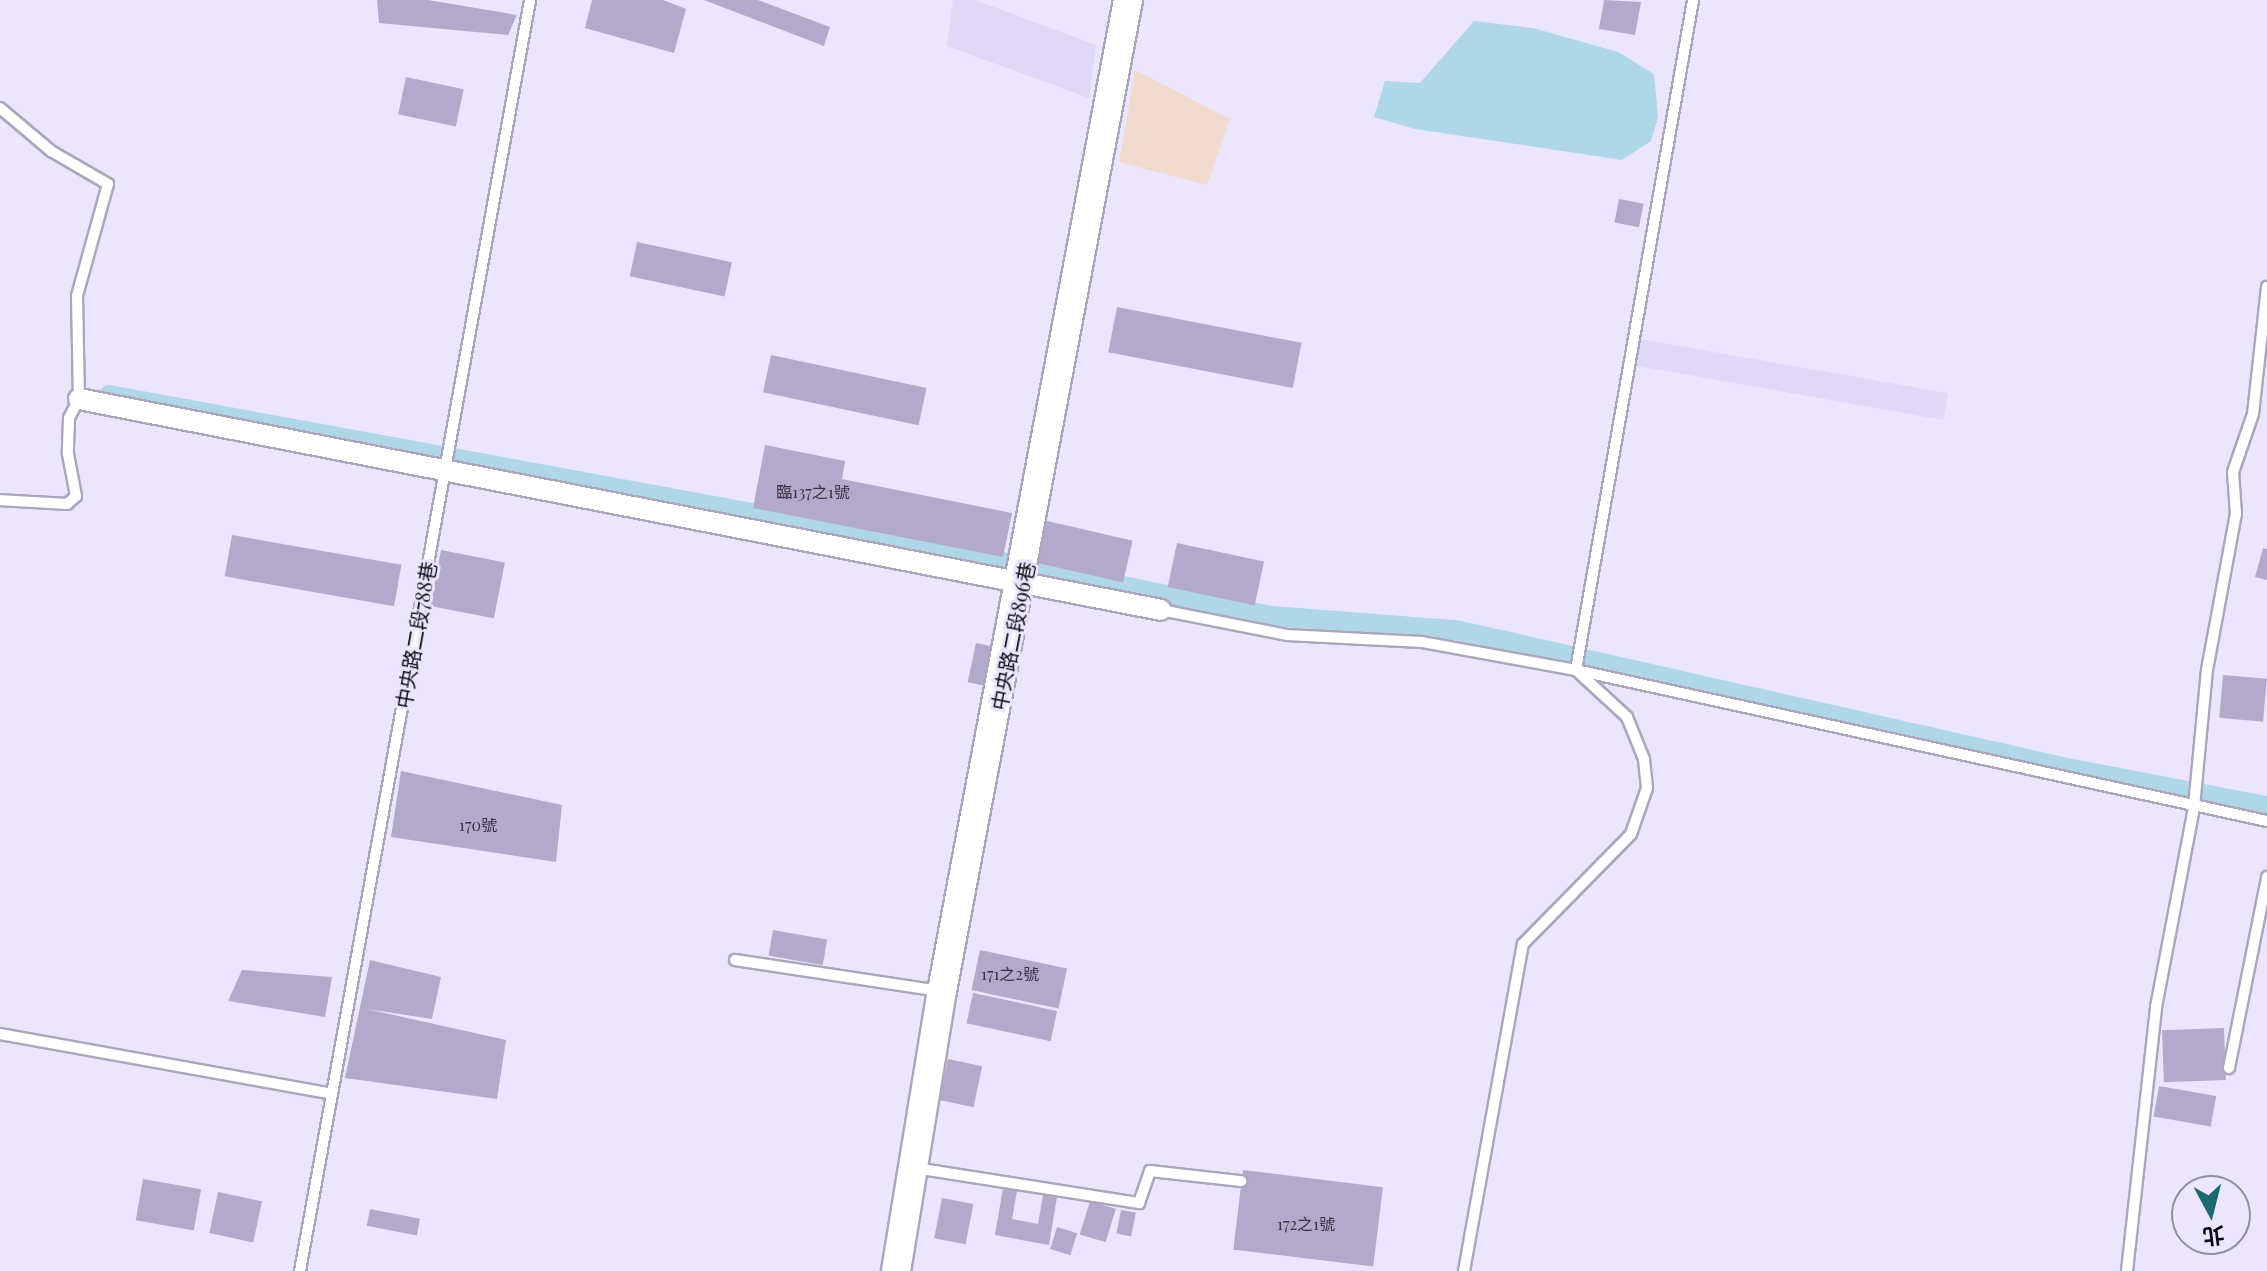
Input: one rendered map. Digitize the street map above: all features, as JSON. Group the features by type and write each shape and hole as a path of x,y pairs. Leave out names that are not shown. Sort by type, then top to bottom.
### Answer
{"street":[{"name":"中央路二段896巷","path":"896,1271 942,991 1022,584 1128,0"},
{"path":"79,399 1161,610"}],"lane":[{"name":"中央路二段788巷","path":"300,1271 530,0"},
{"path":"1576,670 1693,0"},
{"path":"0,108 51,151 108,184 77,296 79,399 69,418 76,496 67,504 0,500"},
{"path":"2127,1271 2156,1007 2194,807 2207,670 2236,514 2233,472 2253,414 2267,287"},
{"path":"1161,610 1287,635 1422,642 1576,670 2267,821"},
{"path":"1464,1271 1523,944 1631,834 1647,788 1644,759 1627,717 1576,670"},
{"path":"2229,1068 2267,877"},
{"path":"735,960 942,991"},
{"path":"0,1034 332,1094"},
{"path":"915,1168 1139,1203 1150,1171 1241,1181"}],"shaded area":[{"path":"953,0 975,0 1096,45 1089,98 947,46"},
{"path":"1135,70 1230,119 1207,185 1119,162"},
{"path":"1640,339 1948,393 1944,420 1635,366"}],"water":[{"path":"1474,21 1533,28 1618,52 1654,74 1658,117 1651,141 1622,160 1415,129 1374,117 1385,81 1420,83"}],"building":[{"path":"377,0 428,0 517,15 508,35 379,23"},
{"path":"592,0 663,0 686,9 674,53 585,28"},
{"path":"704,0 758,0 830,27 824,46"},
{"path":"1604,0 1641,2 1635,35 1599,29"},
{"path":"406,77 464,89 456,126 398,114"},
{"path":"1619,199 1644,204 1639,227 1614,223"},
{"path":"637,242 732,262 725,296 630,276"},
{"path":"1117,307 1302,343 1293,388 1108,352"},
{"path":"771,355 927,388 919,425 763,392"},
{"path":"765,445 845,461 842,479 1012,513 1003,557 753,508"},
{"path":"1043,520 1133,541 1123,583 1033,562"},
{"path":"232,535 401,565 394,606 225,576"},
{"path":"1177,543 1264,562 1255,606 1168,587"},
{"path":"2263,548 2267,549 2267,580 2255,577"},
{"path":"441,550 505,562 494,618 430,606"},
{"path":"976,643 1000,648 992,687 968,682"},
{"path":"2223,675 2267,679 2263,722 2219,718"},
{"path":"401,771 562,805 556,862 391,837"},
{"path":"773,930 827,940 823,965 768,956"},
{"path":"980,950 1067,969 1059,1009 971,990"},
{"path":"370,960 441,977 432,1019 367,1009 506,1040 497,1099 345,1078"},
{"path":"242,970 332,977 325,1017 228,1001"},
{"path":"973,993 1057,1011 1051,1041 967,1023"},
{"path":"2224,1028 2226,1080 2164,1082 2162,1030"},
{"path":"948,1059 982,1066 974,1107 939,1100"},
{"path":"2159,1086 2216,1096 2211,1127 2154,1117"},
{"path":"1243,1170 1383,1187 1373,1267 1233,1249"},
{"path":"143,1179 201,1189 194,1231 136,1220"},
{"path":"1003,1188 1017,1191 1012,1219 1038,1224 1043,1195 1057,1197 1049,1245 995,1235"},
{"path":"218,1192 262,1201 253,1242 209,1233"},
{"path":"942,1198 973,1204 966,1244 934,1238"},
{"path":"1090,1201 1116,1209 1106,1242 1080,1234"},
{"path":"370,1209 420,1219 417,1235 367,1226"},
{"path":"1121,1210 1136,1213 1131,1236 1116,1234"},
{"path":"1057,1227 1077,1233 1070,1255 1050,1249"}],"waterway":[{"path":"109,395 845,530 1272,616 1456,630 2067,768 2267,806"}]}
